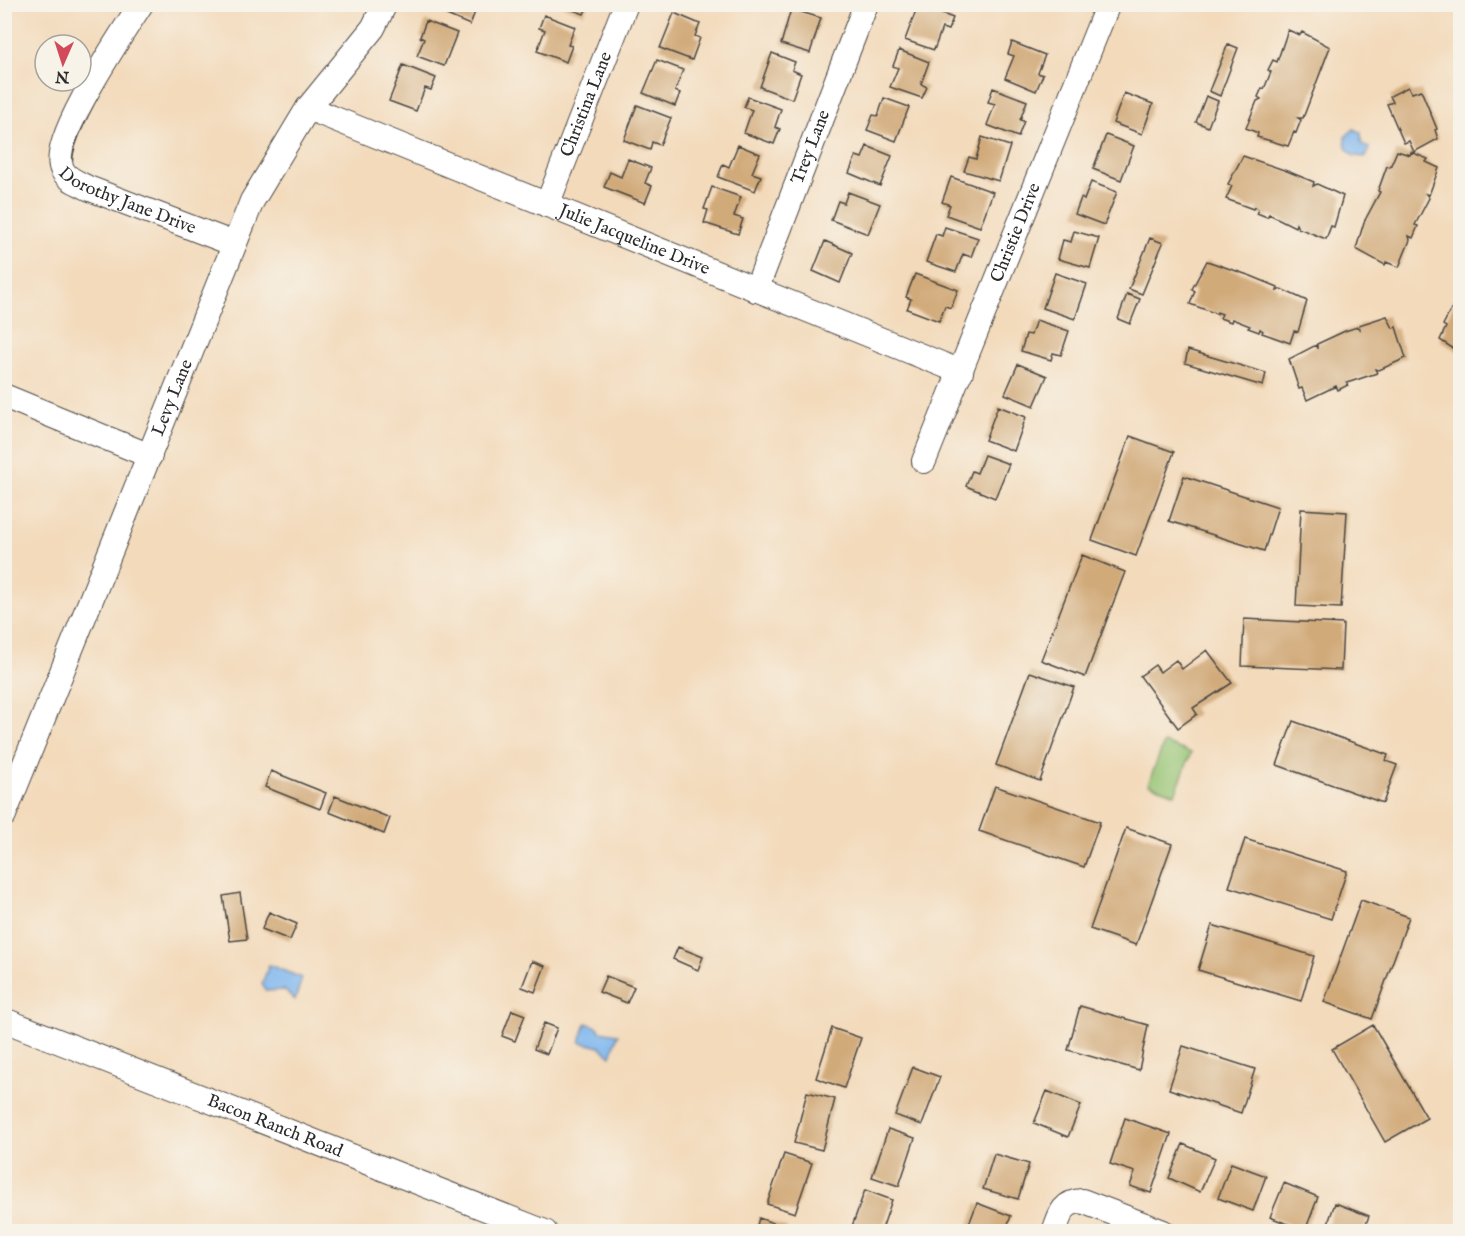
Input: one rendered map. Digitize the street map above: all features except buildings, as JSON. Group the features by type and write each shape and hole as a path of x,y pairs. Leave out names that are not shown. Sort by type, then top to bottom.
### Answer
{"street":[{"name":"Dorothy Jane Drive","path":"141,4 93,78 59,155 62,169 70,178 87,188 234,244"},
{"name":"Levy Lane","path":"4,815 252,201 308,108 373,28 385,4"},
{"name":"Christina Lane","path":"548,206 627,4"},
{"name":"Trey Lane","path":"756,290 866,4"},
{"name":"Christie Drive","path":"924,461 1108,4"},
{"name":"Julie Jacqueline Drive","path":"308,108 960,372"},
{"path":"4,396 150,456"},
{"name":"Bacon Ranch Road","path":"4,1020 545,1232"},
{"path":"1054,1232 1063,1208 1071,1202 1082,1201 1163,1232"}],"green space":[{"path":"1164,743 1191,753 1175,794 1148,784"}],"water":[{"path":"1354,129 1361,133 1361,143 1370,149 1366,157 1354,156 1346,148 1345,137"},
{"path":"269,965 302,978 295,1000 284,990 266,991 262,984"},
{"path":"586,1023 598,1027 600,1031 618,1034 611,1056 600,1047 580,1042"}]}
